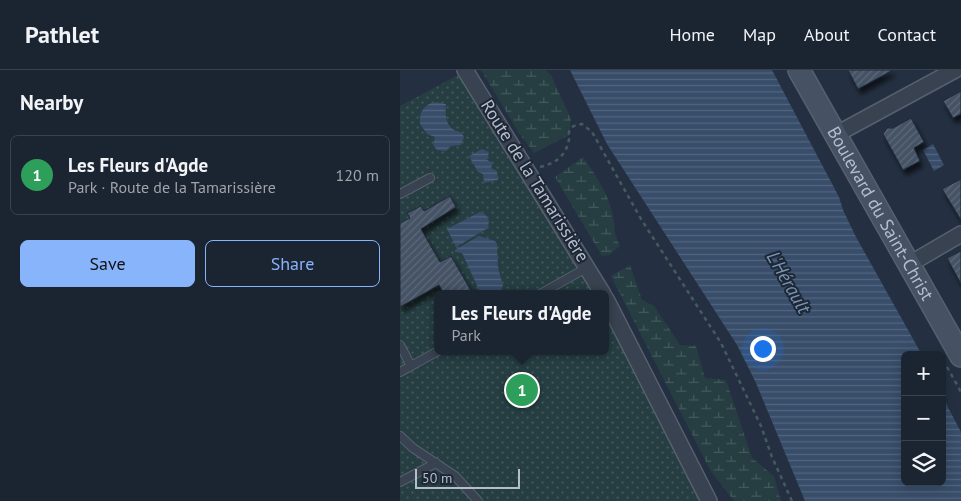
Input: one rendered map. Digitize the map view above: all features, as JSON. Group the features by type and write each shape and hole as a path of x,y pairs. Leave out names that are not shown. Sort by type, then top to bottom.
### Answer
{"street":[{"name":"Route de la Tamarissière","path":"465,70 601,290"},
{"name":"Boulevard du Saint-Christ","path":"800,70 908,265 961,356"},
{"path":"835,135 954,70"},
{"path":"908,265 961,234"},
{"path":"609,305 709,501"}],"lane":[{"path":"400,194 430,178"},
{"path":"547,290 588,267"},
{"path":"400,345 411,366"},
{"path":"400,372 434,353"},
{"path":"400,436 455,476 478,501"},
{"path":"400,482 436,463"}],"path":[{"path":"532,169 550,165 563,156 569,141 569,130 573,126 582,124 592,132 641,219 721,343 761,426 772,458 792,501"},
{"path":"946,366 961,392"}],"green space":[{"path":"481,70 546,70 552,77 571,119 569,135 534,153 519,133"},
{"path":"462,73 596,290 434,290 434,355 609,355 609,316 699,501 400,501 400,106"},
{"path":"583,157 601,185 611,208 620,246 609,255 602,256 555,177"},
{"path":"630,265 642,300 654,306 680,345 696,346 705,378 726,380 752,458 774,476 781,501 734,501 710,470 611,276"}],"water":[{"name":"L'Hérault","path":"570,70 772,70 839,197 856,237 920,351 901,351 901,486 946,486 946,404 961,432 961,501 805,501 756,383 737,345 607,144"},
{"path":"436,102 446,104 447,122 451,128 461,133 464,137 461,145 451,146 446,151 437,150 433,145 435,137 427,134 420,124 420,116 423,109"},
{"path":"933,144 944,165 934,171 923,150"},
{"path":"482,149 489,152 487,160 493,163 491,168 497,171 498,180 484,183 483,174 478,172 469,156"},
{"path":"480,212 486,215 489,221 488,228 456,247 447,229"},
{"path":"479,236 495,241 497,244 498,268 503,285 501,290 479,290 462,253 455,252 455,250"}],"building":[{"path":"848,70 893,70 858,89"},
{"path":"961,91 961,114 953,118 943,101"},
{"path":"911,118 924,142 914,148 920,161 903,170 883,134 887,128 893,128"},
{"path":"961,179 961,220 942,189"},
{"path":"450,196 456,207 421,229 440,262 451,256 471,290 442,290 439,285 400,307 400,223 410,218 407,213 421,206 424,211"},
{"path":"961,251 961,284 947,258"}],"place":[{"name":"Les Fleurs d'Agde","path":"522,390"}]}
